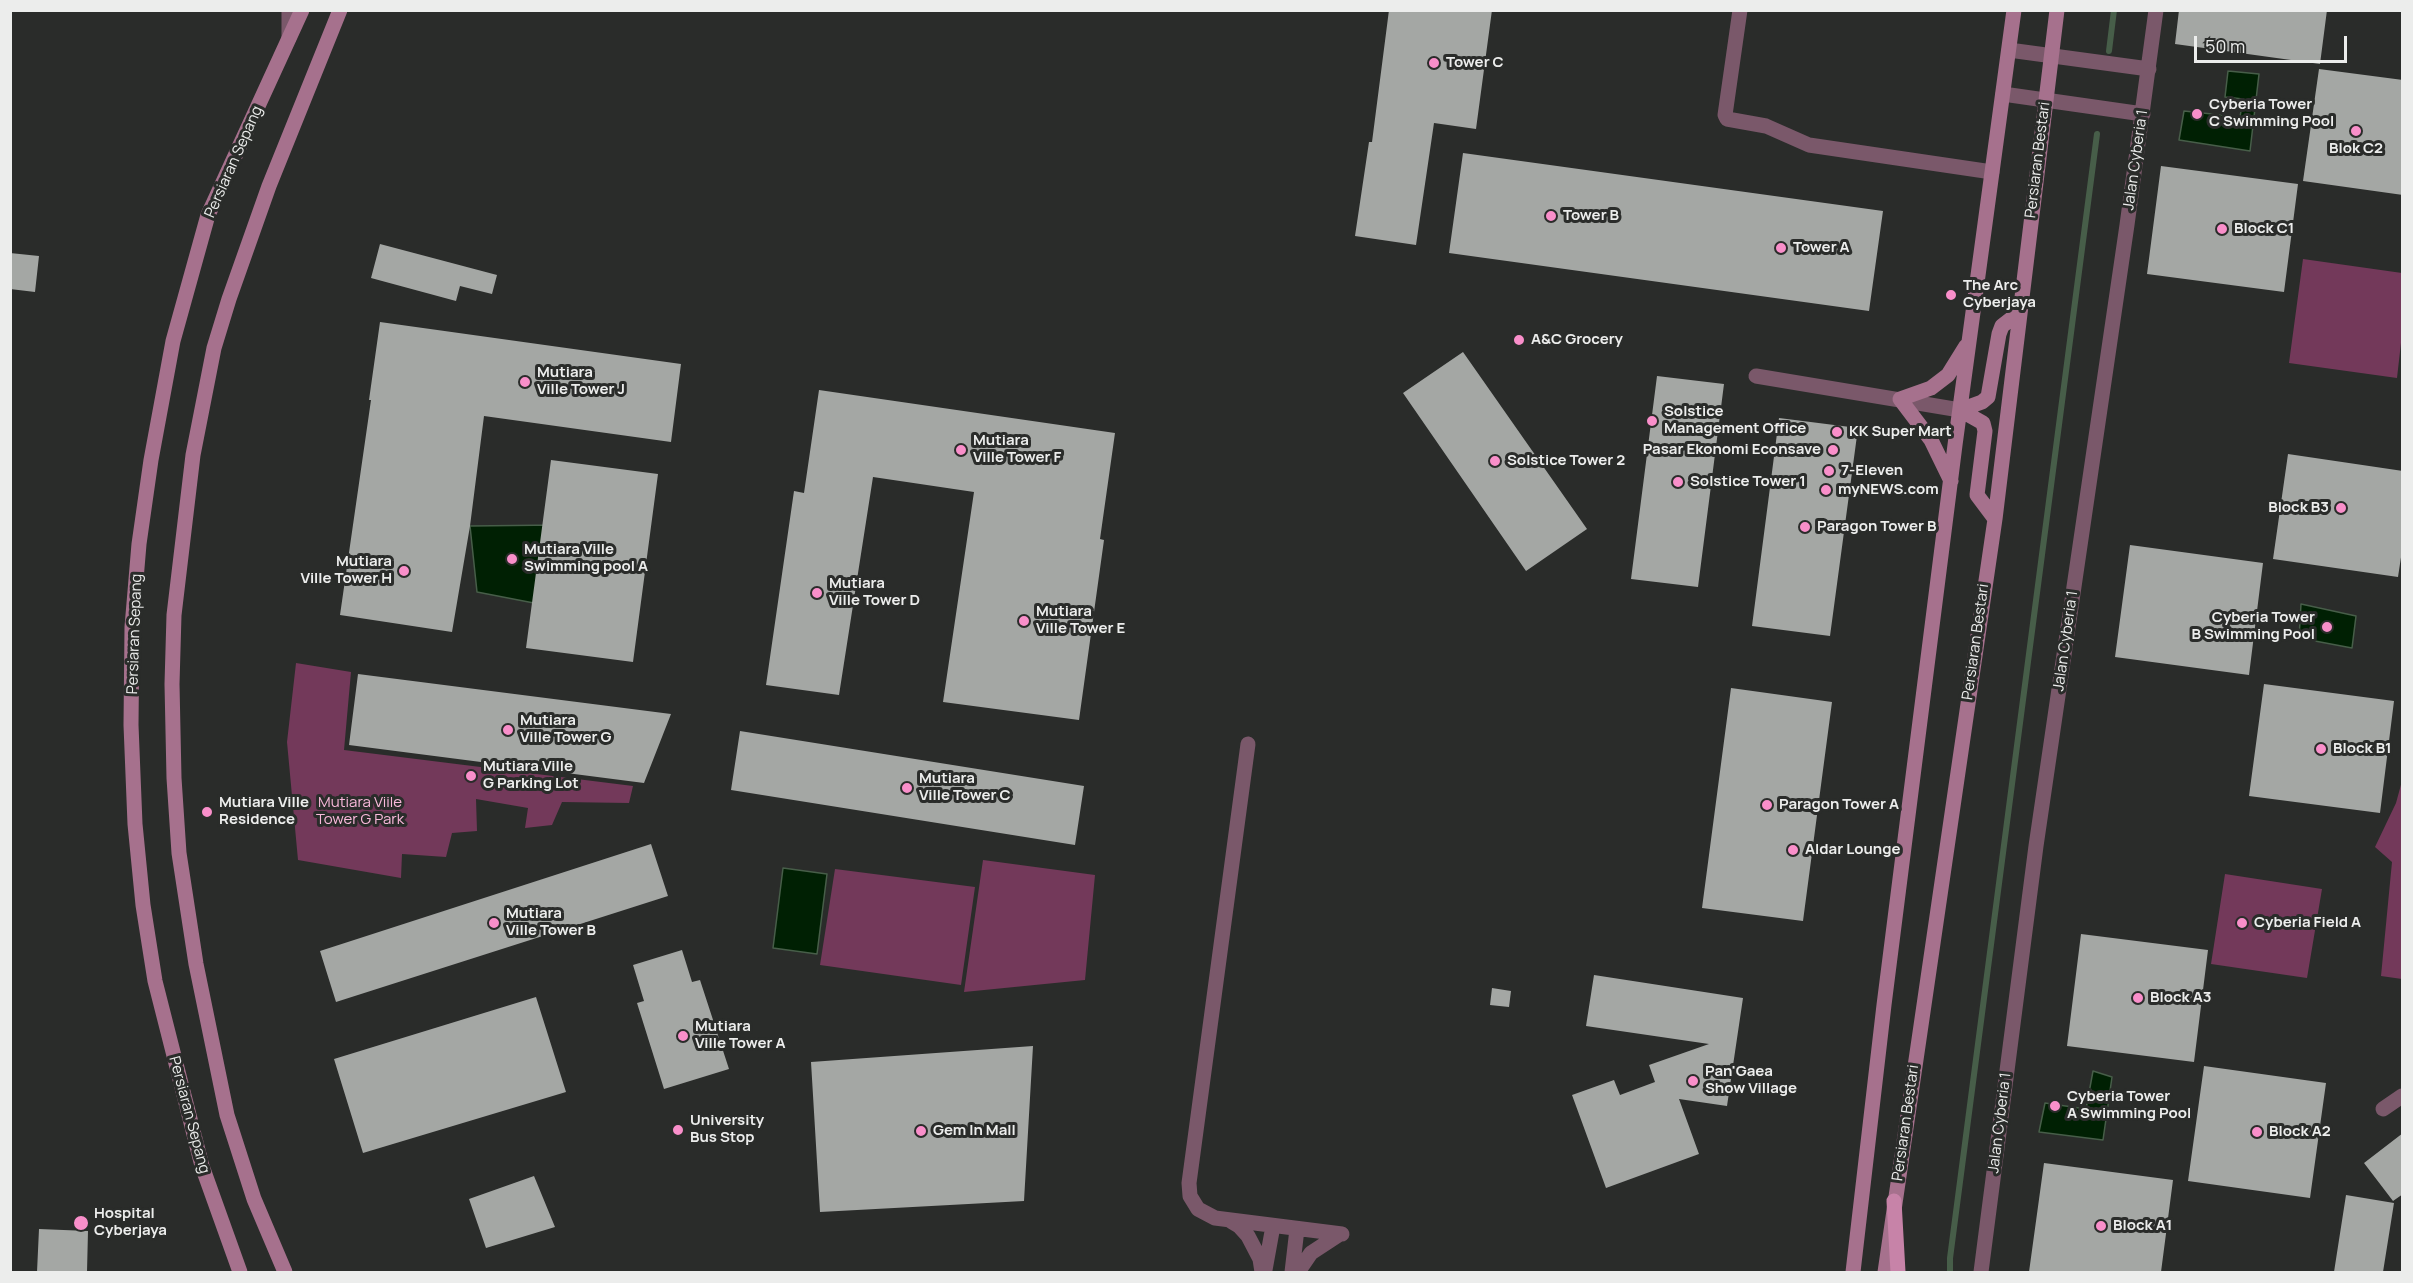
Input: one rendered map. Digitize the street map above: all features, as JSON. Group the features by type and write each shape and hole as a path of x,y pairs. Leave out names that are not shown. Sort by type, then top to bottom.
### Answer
{"main road":[{"name":"Persiaran Sepang","path":"240,1272 202,1166 155,981 143,905 135,824 131,725 132,627 151,460 173,341 208,215 302,10"},
{"path":"285,1272 254,1199 227,1114 190,925 179,853 174,778 172,684 174,615 193,455 214,348 268,186 340,10"},
{"path":"1853,1272 1884,1005 2014,10"},
{"name":"Persiaran Bestari","path":"1885,1272 1995,519 2057,10"},
{"path":"1960,410 1989,397 1999,334 2002,326 2020,312"},
{"path":"1951,481 1931,440 1900,399 1931,388 1948,375 1970,338"},
{"path":"1960,410 1983,423 1985,431 1977,495 1995,519"},
{"path":"1894,1201 1898,1272"}],"street":[{"path":"289,10 289,41"},
{"path":"1740,10 1725,115 1727,119 1766,126 1809,145 1992,172"},
{"name":"Jalan Cyberia 1","path":"1981,1272 2036,846 2143,114 2156,10"},
{"path":"2009,50 2149,69"},
{"path":"2002,94 2143,114"},
{"path":"1756,376 1960,410"},
{"path":"1248,744 1189,1183 1190,1196 1198,1209 1215,1218 1341,1234 1311,1253 1298,1272"},
{"path":"2383,1109 2403,1095"},
{"path":"1228,1220 1248,1236 1264,1272"},
{"path":"1264,1272 1273,1226"},
{"path":"1292,1272 1297,1229"}],"green space":[{"path":"2303,259 2402,273 2402,334 2397,378 2289,363"},
{"name":"Mutiara Viile Tower G Park","path":"296,663 351,672 344,750 633,786 629,803 562,802 552,825 525,828 528,808 476,799 477,831 452,833 446,857 402,854 401,878 298,860 287,742"},
{"path":"2402,781 2402,979 2381,976 2392,862 2375,847 2396,803"},
{"path":"983,860 1095,875 1085,980 964,992"},
{"path":"835,869 975,887 961,985 820,965"},
{"path":"2225,874 2322,889 2307,978 2211,964"}],"shaded area":[{"name":"Cyberia Tower C Swimming Pool","path":"2228,71 2259,74 2250,151 2179,140 2184,111 2240,117 2243,99 2225,97"},
{"name":"Mutiara Ville Swimming pool A","path":"557,525 539,604 477,592 470,526"},
{"name":"Cyberia Tower B Swimming Pool","path":"2301,604 2356,616 2352,648 2299,638"},
{"path":"783,868 827,874 817,954 773,948"},
{"name":"Cyberia Tower A Swimming Pool","path":"2093,1071 2112,1077 2103,1140 2039,1132 2045,1103 2086,1109"}],"building":[{"name":"Tower C","path":"1389,10 1492,10 1476,129 1434,123 1416,245 1355,236 1369,142 1372,142"},
{"path":"2179,10 2327,10 2320,64 2175,44"},
{"name":"Blok C2","path":"2319,69 2403,80 2403,195 2303,181"},
{"path":"1463,153 1883,211 1869,311 1449,253"},
{"name":"Block C1","path":"2161,166 2298,184 2284,292 2147,274"},
{"path":"380,244 497,275 492,294 460,286 456,301 371,278"},
{"path":"10,253 39,256 35,292 10,289"},
{"path":"380,322 681,364 671,442 484,416 470,526 452,632 340,615"},
{"name":"Solstice Tower 2","path":"1463,352 1587,529 1526,571 1403,393"},
{"name":"Solstice Tower 1","path":"1657,376 1724,384 1698,587 1631,579"},
{"path":"819,390 1115,433 1100,539 1104,540 1079,720 943,702 974,492 873,477 839,695 766,685 794,491 804,493"},
{"name":"Paragon Tower B","path":"1779,418 1858,428 1830,636 1752,626"},
{"name":"Block B3","path":"2288,454 2403,471 2403,544 2398,577 2273,559"},
{"path":"551,460 658,474 633,662 526,648"},
{"path":"2130,545 2263,563 2249,675 2115,657"},
{"name":"Mutiara Ville Tower G","path":"358,674 671,714 644,783 349,745"},
{"name":"Block B1","path":"2264,684 2394,701 2380,813 2249,796"},
{"name":"Paragon Tower A","path":"1731,688 1832,702 1803,921 1702,908"},
{"name":"Mutiara Ville Tower C","path":"740,731 1084,786 1075,845 731,790"},
{"name":"Mutiara Ville Tower B","path":"651,844 668,896 336,1002 320,951"},
{"name":"Block A3","path":"2081,934 2208,950 2194,1062 2067,1046"},
{"name":"Mutiara Ville Tower A","path":"682,950 692,982 700,980 729,1069 664,1089 637,1003 644,1001 633,965"},
{"name":"Pan'Gaea Show Village","path":"1594,975 1743,998 1727,1106 1679,1099 1699,1154 1606,1188 1572,1095 1614,1080 1620,1095 1655,1082 1649,1065 1709,1044 1586,1026"},
{"path":"1492,988 1511,991 1509,1007 1490,1005"},
{"path":"536,997 566,1092 363,1153 334,1059"},
{"name":"Gem In Mall","path":"1033,1046 1024,1201 820,1212 811,1062"},
{"name":"Block A2","path":"2204,1066 2326,1083 2310,1198 2188,1181"},
{"path":"2403,1133 2403,1194 2393,1201 2364,1163"},
{"name":"Block A1","path":"2044,1163 2173,1180 2161,1272 2029,1272"},
{"path":"534,1176 555,1227 486,1248 469,1199"},
{"path":"2346,1195 2394,1203 2383,1272 2334,1272"},
{"path":"39,1229 88,1231 87,1272 37,1272"}],"waterway":[{"path":"2109,51 2114,10"},
{"path":"1950,1272 2097,134"}],"place":[{"name":"Tower C","path":"1434,63"},
{"name":"Cyberia Tower C Swimming Pool","path":"2197,114"},
{"name":"Blok C2","path":"2356,131"},
{"name":"Tower B","path":"1551,216"},
{"name":"Block C1","path":"2222,229"},
{"name":"Tower A","path":"1781,248"},
{"name":"The Arc Cyberjaya","path":"1951,295"},
{"name":"A&C Grocery","path":"1519,340"},
{"name":"Mutiara Ville Tower J","path":"525,382"},
{"name":"Solstice Management Office","path":"1652,421"},
{"name":"KK Super Mart","path":"1837,432"},
{"name":"Mutiara Ville Tower F","path":"961,450"},
{"name":"Pasar Ekonomi Econsave","path":"1833,450"},
{"name":"Solstice Tower 2","path":"1495,461"},
{"name":"7-Eleven","path":"1829,471"},
{"name":"Solstice Tower 1","path":"1678,482"},
{"name":"myNEWS.com","path":"1826,490"},
{"name":"Block B3","path":"2341,508"},
{"name":"Paragon Tower B","path":"1805,527"},
{"name":"Mutiara Ville Swimming pool A","path":"512,559"},
{"name":"Mutiara Ville Tower H","path":"404,571"},
{"name":"Mutiara Ville Tower D","path":"817,593"},
{"name":"Mutiara Ville Tower E","path":"1024,621"},
{"name":"Cyberia Tower B Swimming Pool","path":"2327,627"},
{"name":"Mutiara Ville Tower G","path":"508,730"},
{"name":"Block B1","path":"2321,749"},
{"name":"Mutiara Ville G Parking Lot","path":"471,776"},
{"name":"Mutiara Ville Tower C","path":"907,788"},
{"name":"Paragon Tower A","path":"1767,805"},
{"name":"Mutiara Ville Residence","path":"207,812"},
{"name":"Aldar Lounge","path":"1793,850"},
{"name":"Mutiara Ville Tower B","path":"494,923"},
{"name":"Cyberia Field A","path":"2242,923"},
{"name":"Block A3","path":"2138,998"},
{"name":"Mutiara Ville Tower A","path":"683,1036"},
{"name":"Pan'Gaea Show Village","path":"1693,1081"},
{"name":"Cyberia Tower A Swimming Pool","path":"2055,1106"},
{"name":"University Bus Stop","path":"678,1130"},
{"name":"Gem In Mall","path":"921,1131"},
{"name":"Block A2","path":"2257,1132"},
{"name":"Hospital Cyberjaya","path":"81,1223"},
{"name":"Block A1","path":"2101,1226"}]}
